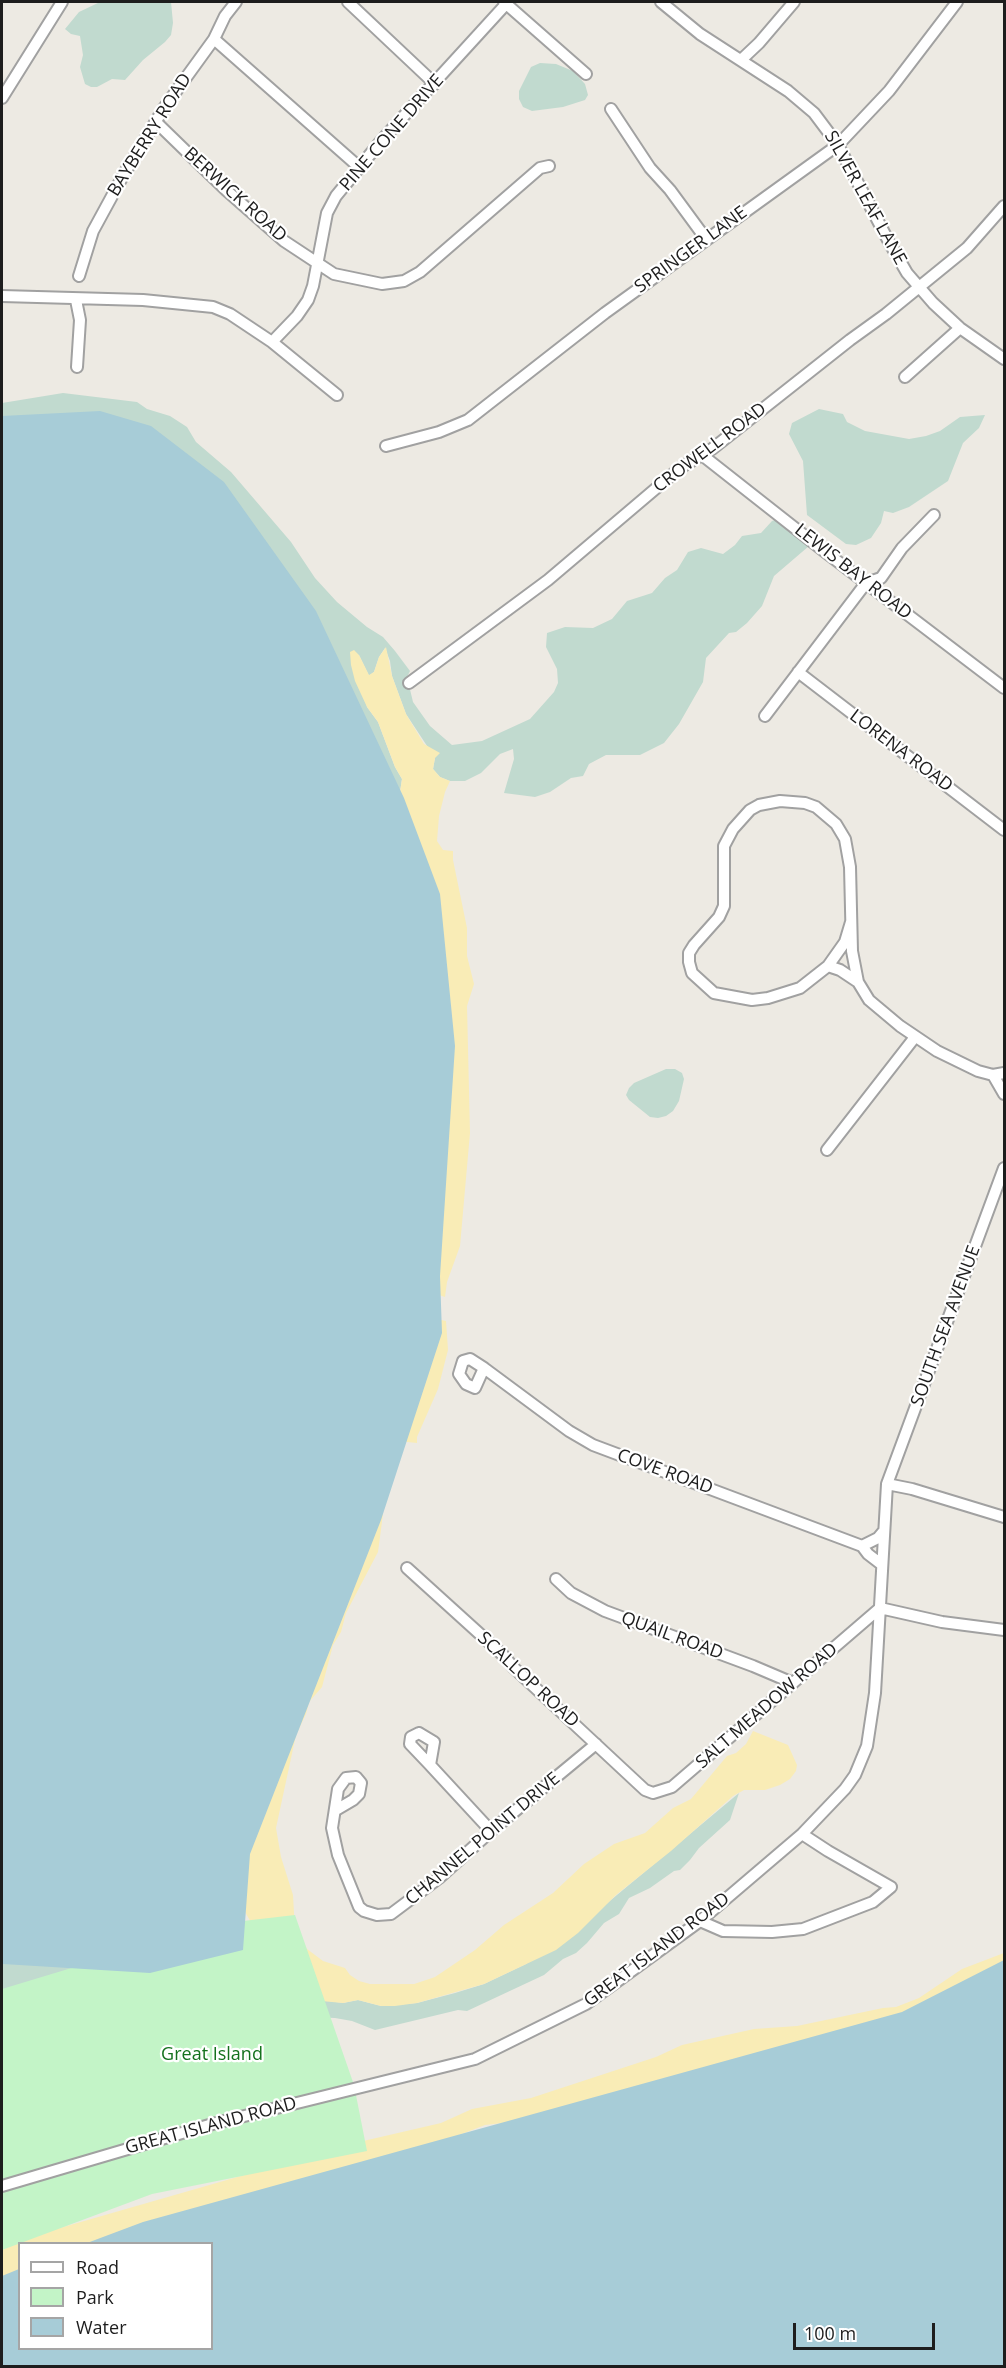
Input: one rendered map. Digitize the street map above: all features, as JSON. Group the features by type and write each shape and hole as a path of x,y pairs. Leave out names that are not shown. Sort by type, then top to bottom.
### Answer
{"street":[{"path":"2,98 62,2"},
{"name":"BAYBERRY ROAD","path":"79,276 93,231 124,174 236,2"},
{"path":"348,2 435,84"},
{"path":"506,2 586,74"},
{"name":"PINE CONE DRIVE","path":"272,342 297,316 308,300 327,213 336,196 359,167 506,2"},
{"name":"SILVER LEAF LANE","path":"661,2 700,34 800,100 824,124 838,145 907,273 933,303 960,328 1005,359"},
{"path":"741,60 759,43 794,2"},
{"name":"SPRINGER LANE","path":"386,446 439,432 468,420 605,313 838,145 889,91 957,2"},
{"path":"214,39 359,167"},
{"path":"611,108 650,168 670,190 706,239"},
{"name":"BERWICK ROAD","path":"157,123 284,241 334,274 382,284 404,281 420,273 540,168 549,166"},
{"name":"CROWELL ROAD","path":"409,683 548,580 680,468 702,455 919,287 967,248 1005,206"},
{"path":"2,296 76,300 143,300 213,307 230,314 272,342 337,395"},
{"path":"76,300 80,320 77,367"},
{"path":"905,377 960,328"},
{"name":"LEWIS BAY ROAD","path":"702,455 1005,688"},
{"path":"765,716 866,583 881,578 902,548 934,515"},
{"name":"LORENA ROAD","path":"798,672 1005,830"},
{"path":"850,922 845,942 828,966 800,988 768,998 752,1000 714,993 692,973 689,953 700,936 719,917 724,906 724,846 741,819 759,805 793,801 816,807 836,824 845,839 848,851 852,951 858,982 869,1000 915,1037 962,1065 993,1075 1005,1073"},
{"path":"828,966 840,970 858,982"},
{"path":"827,1150 915,1037"},
{"path":"993,1075 1005,1094"},
{"name":"SOUTH SEA AVENUE","path":"887,1484 1001,1192 1005,1168"},
{"name":"COVE ROAD","path":"484,1368 564,1427 593,1445 862,1546 881,1564"},
{"path":"887,1484 912,1489 1005,1517"},
{"name":"GREAT ISLAND ROAD","path":"2,2186 216,2122 475,2059 586,2004 700,1921 802,1834 845,1790 855,1775 867,1746 876,1693 887,1484"},
{"path":"862,1546 878,1538 883,1532"},
{"name":"SCALLOP ROAD","path":"407,1568 649,1792"},
{"name":"QUAIL ROAD","path":"556,1579 571,1593 605,1611 793,1683"},
{"path":"880,1608 942,1622 1005,1630"},
{"name":"SALT MEADOW ROAD","path":"649,1792 659,1792 672,1787 880,1608"},
{"name":"CHANNEL POINT DRIVE","path":"336,1810 332,1828 333,1837 351,1891 364,1911 377,1915 391,1914 456,1864 491,1831 596,1744"},
{"path":"430,1765 491,1831"},
{"path":"700,1921 723,1931 772,1932 803,1929 873,1902 891,1887 802,1834"}],"green space":[{"path":"100,2 171,2 173,23 171,35 125,80 112,79 97,87 91,87 85,84 80,67 83,55 80,36 71,34 65,29 79,12"},
{"path":"540,63 556,64 573,71 585,84 588,95 585,100 563,107 532,111 523,107 519,99 519,91 531,67"},
{"path":"63,393 137,402 147,409 170,416 187,427 196,442 231,472 291,542 315,578 337,602 383,637 395,651 410,671 407,677 413,702 430,726 452,745 482,741 530,719 554,692 558,683 557,669 546,647 547,633 565,627 593,628 612,619 627,601 652,593 665,578 677,570 688,552 701,548 723,554 742,536 761,533 772,521 780,518 809,537 809,546 774,576 762,606 747,623 736,632 729,633 706,658 703,682 679,724 664,743 640,755 606,755 589,764 583,776 571,778 550,792 535,797 504,793 514,759 513,749 500,754 481,773 465,781 450,781 440,777 433,769 435,758 406,714 392,676 385,648 374,672 369,676 359,655 367,707 378,722 402,779 398,805 2,433 2,403"},
{"path":"819,409 843,414 847,422 865,431 909,439 940,431 960,417 985,415 979,428 963,443 948,481 909,507 893,513 884,511 881,523 871,538 856,545 846,544 807,515 803,461 789,434 792,423"},
{"path":"666,1069 675,1069 682,1073 684,1079 679,1101 673,1111 666,1116 650,1117 626,1095 634,1083"},
{"path":"739,1793 730,1820 699,1848 680,1870 674,1871 650,1888 629,1898 619,1914 604,1923 576,1953 563,1959 544,1975 467,2011 458,2010 375,2030 352,2021 335,2018 2,2007 2,1963 30,1958 343,2003 358,2000 381,2006 417,2003 455,1993 484,1984 526,1964 599,1910"},
{"name":"Great Island","path":"295,1915 354,2085 367,2151 152,2194 23,2242 18,2242 18,2244 2,2250 2,1989 217,1924"}],"sand":[{"path":"386,647 392,676 406,714 424,744 440,753 435,758 433,769 440,777 450,781 439,816 437,841 443,850 453,851 467,928 467,956 474,984 467,1006 470,1133 460,1246 447,1282 445,1297 430,1292 398,805 402,779 378,722 367,707 355,681 351,665 350,652 354,650 369,675 374,672 379,657"},
{"path":"437,1319 446,1321 448,1350 438,1389 417,1437 417,1443 398,1441"},
{"path":"383,1483 383,1514 378,1552 346,1613 341,1632 333,1645 322,1687 309,1702 296,1735 276,1828 281,1857 293,1895 295,1932 307,1949 323,1961 345,1968 359,1981 370,1984 414,1984 435,1977 475,1950 504,1925 553,1893 584,1864 614,1844 645,1833 673,1808 691,1799 727,1756 736,1753 746,1744 753,1731 788,1745 797,1765 790,1779 780,1785 765,1790 744,1790 733,1796 671,1851 616,1895 578,1933 556,1950 484,1984 417,2003 395,2006 381,2006 358,2000 343,2003 321,2001 252,1924 241,1905 249,1843"},
{"path":"1004,1953 1004,2006 520,2121 485,2125 449,2139 113,2242 22,2242 46,2232 359,2142 441,2123 472,2109 531,2098 656,2057 682,2045 754,2029 797,2026 896,2007 919,1998 962,1969"},
{"path":"18,2243 18,2273 2,2279 2,2250"}],"water":[{"path":"100,411 151,426 224,482 316,611 404,798 440,894 455,1046 440,1276 442,1333 381,1520 250,1854 243,1950 150,1973 3,1964 2,1959 2,416"},
{"path":"1004,1960 1004,2366 2,2366 2,2276 18,2269 18,2350 213,2350 213,2242 90,2242 143,2222 902,2012"}]}
